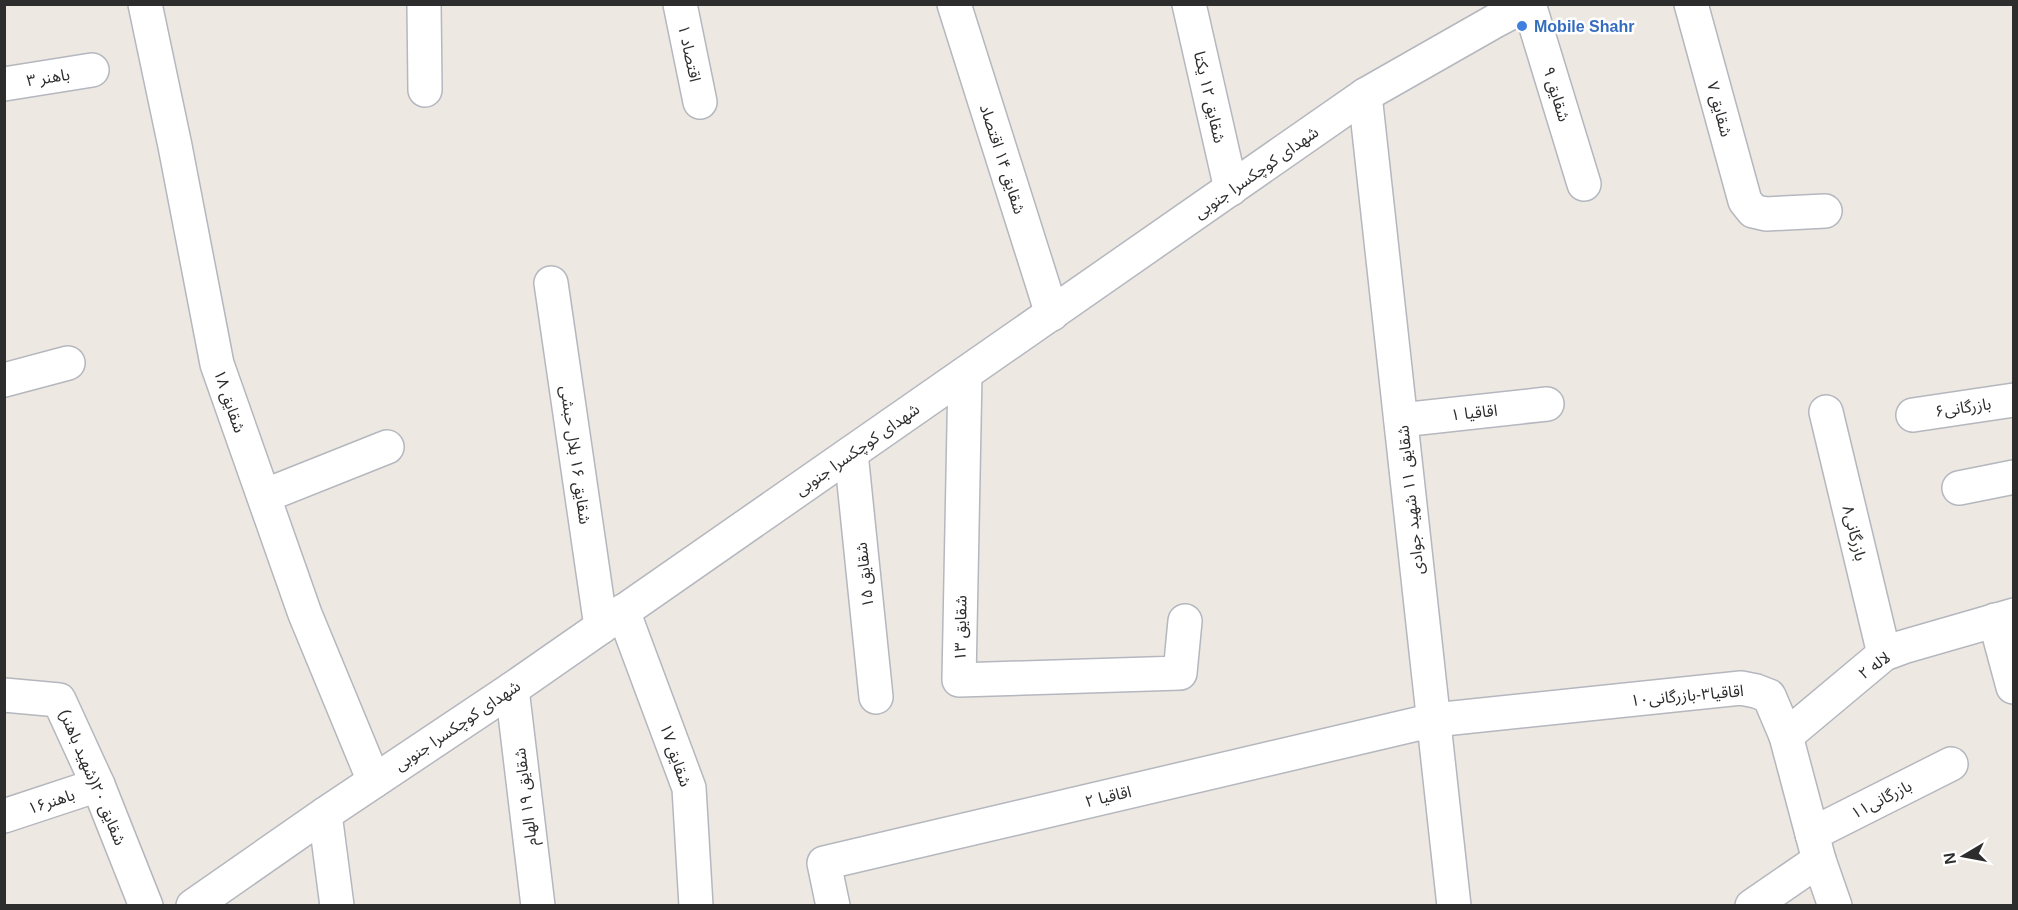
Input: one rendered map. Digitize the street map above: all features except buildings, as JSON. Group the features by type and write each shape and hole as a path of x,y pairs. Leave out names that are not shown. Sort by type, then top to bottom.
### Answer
{"street":[{"name":"شقایق ۱۸","path":"145,4 217,364 305,614 374,781"},
{"path":"424,4 425,90"},
{"name":"اقتصاد ۱","path":"680,4 700,102"},
{"name":"شقایق ۱۴ اقتصاد","path":"954,4 1052,314"},
{"name":"شقایق ۱۲ یکتا","path":"1189,4 1231,189"},
{"name":"شهدای کوچکسرا جنوبی","path":"194,906 325,814 512,689 1365,95 1528,4"},
{"name":"شقایق ۹","path":"1528,4 1584,184"},
{"name":"شقایق ۷","path":"1691,4 1745,201 1753,212 1825,211"},
{"name":"باهنر ۳","path":"4,84 92,70"},
{"name":"شقایق ۱۱ شهید جوادی","path":"1365,95 1454,906"},
{"name":"شقایق ۱۶ بلال حبشی","path":"551,283 612,619"},
{"path":"4,380 68,363"},
{"name":"شقایق ۱۳","path":"965,374 959,680 1180,673 1185,621"},
{"name":"بازرگانی۶","path":"1913,415 2013,400"},
{"name":"اقاقیا ۱","path":"1401,420 1547,404"},
{"name":"بازرگانی۸","path":"1826,412 1884,654"},
{"path":"264,496 387,447"},
{"name":"شقایق ۱۵","path":"851,453 876,697"},
{"path":"1959,488 2013,477"},
{"path":"2004,617 2013,687"},
{"name":"لاله ۲","path":"1786,736 1884,654 1903,646 2004,617"},
{"name":"شقایق ۱۷","path":"612,619 688,788 696,906"},
{"name":"اقاقیا۳-بازرگانی۱۰","path":"1434,720 1741,688 1769,696 1786,736 1816,847 1835,906"},
{"name":"شقایق ۱۹ الهام","path":"512,689 538,906"},
{"name":"شقایق ۲۰(شهید باهنر)","path":"4,695 59,700 98,786 146,906"},
{"name":"اقاقیا ۲","path":"833,906 824,862 1434,720"},
{"name":"بازرگانی۱۱","path":"1752,906 1816,847 1951,764"},
{"name":"باهنر۱۶","path":"4,816 98,786"},
{"path":"325,814 338,906"}],"place":[{"name":"Mobile Shahr","path":"1522,26"}]}
